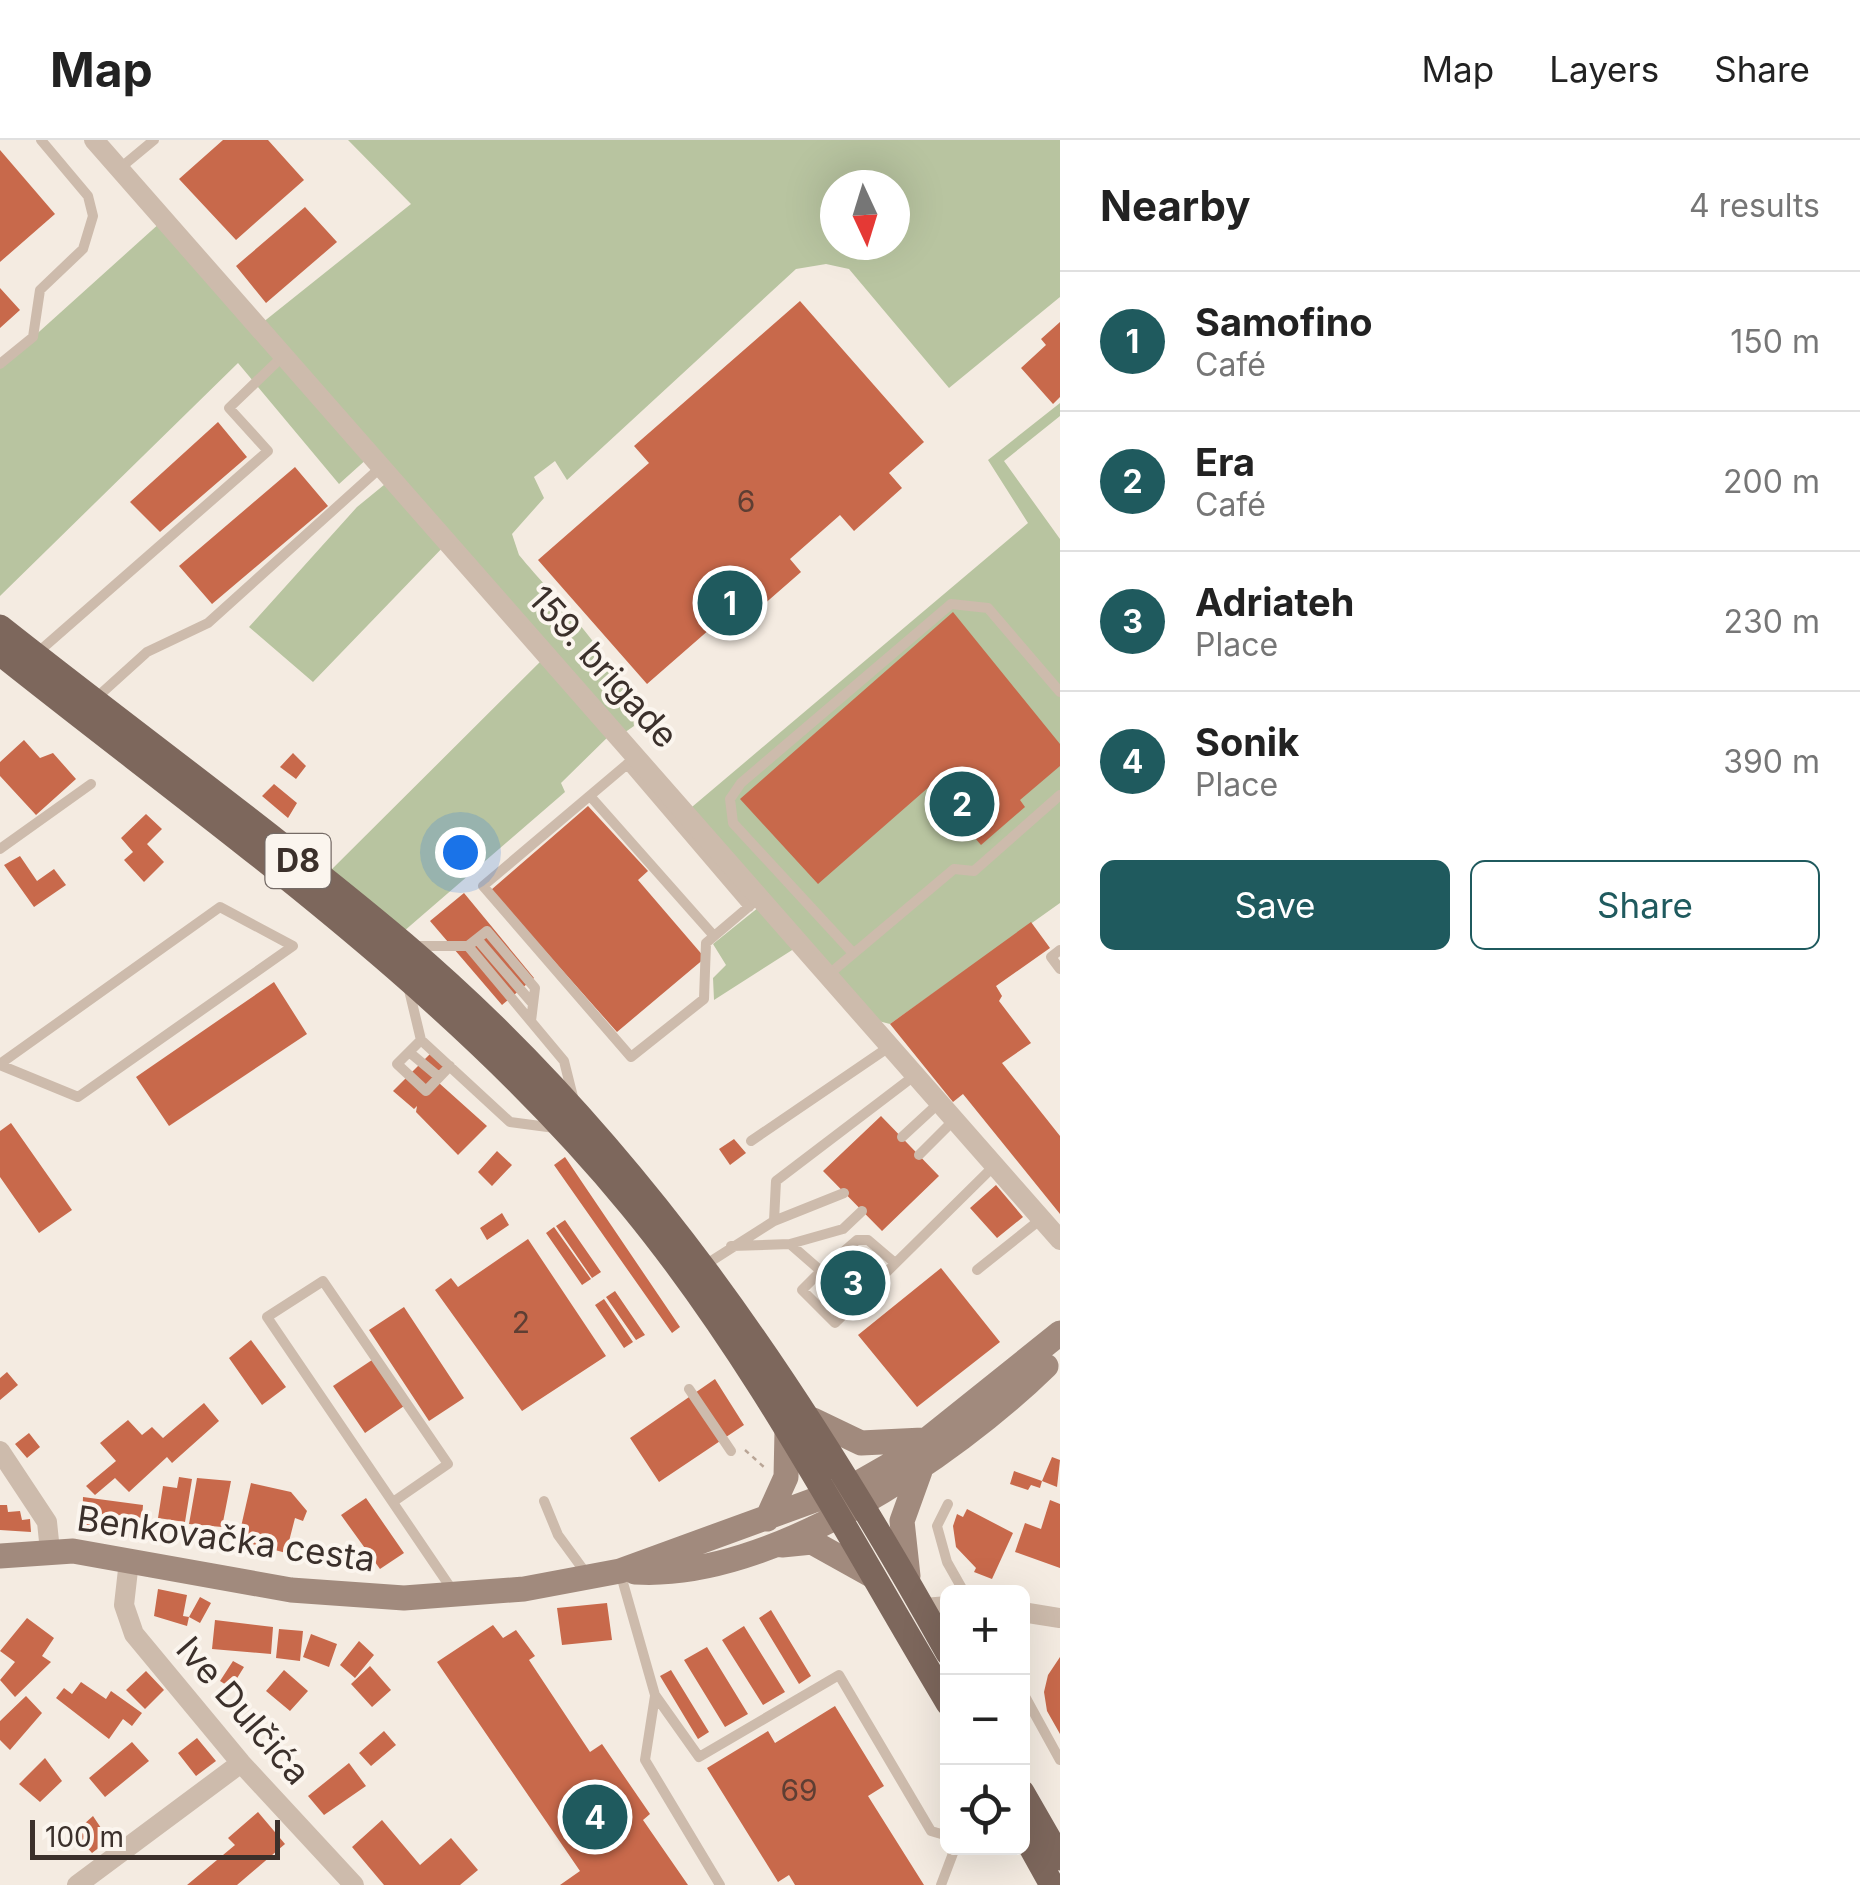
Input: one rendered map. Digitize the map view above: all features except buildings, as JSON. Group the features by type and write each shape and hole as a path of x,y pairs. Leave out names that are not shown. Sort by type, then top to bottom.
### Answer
{"main road":[{"name":"D8","path":"0,626 406,946 706,1265 812,1420 908,1576 936,1607"},
{"name":"D8","path":"0,654 309,896 569,1122 676,1263 834,1505 940,1689"},
{"path":"858,1494 1060,1333"},
{"path":"834,1505 920,1471 1060,1351"},
{"path":"812,1420 861,1443 928,1440"},
{"path":"767,1518 786,1477 786,1432"},
{"path":"908,1576 902,1521 920,1471"},
{"name":"Benkovačka cesta","path":"0,1556 50,1551 291,1590 404,1598 524,1589 620,1571 767,1518 834,1505"},
{"name":"Benkovačka cesta","path":"620,1571 680,1571 767,1546 834,1505"},
{"path":"767,1546 812,1542 873,1576"},
{"path":"1030,1804 1057,1845"},
{"path":"1030,1846 1052,1885"}],"street":[{"name":"159. brigade","path":"94,140 754,902 827,976 1060,1240"},
{"path":"0,1450 47,1522 50,1551"},
{"name":"Ive Dulčića","path":"130,1561 124,1605 134,1634 241,1763 354,1885"},
{"path":"1030,1613 1060,1618"},
{"path":"77,1885 241,1763"}],"lane":[{"path":"0,364 33,337 40,290 84,249 92,228 88,196 42,140"},
{"path":"118,170 154,140"},
{"path":"36,655 268,451 229,408 282,357"},
{"path":"93,701 147,652 208,622 380,468"},
{"path":"853,953 733,823 730,799 741,783 951,604 988,608 1060,692"},
{"path":"633,760 483,886 630,1057 704,1000 710,939 754,902"},
{"path":"0,849 91,784"},
{"path":"827,976 954,869 974,870 1060,795"},
{"path":"590,796 710,939"},
{"path":"220,907 293,946 78,1097 0,1064 220,907"},
{"path":"406,979 421,1040 510,1122 569,1122 564,1061 472,942"},
{"path":"406,946 472,942 533,1004 530,1021"},
{"path":"1060,950 1050,957 1060,969"},
{"path":"421,1040 397,1064 426,1091 450,1066"},
{"path":"751,1141 889,1046"},
{"path":"409,1052 439,1078"},
{"path":"774,1221 776,1181 914,1076"},
{"path":"902,1137 940,1102"},
{"path":"919,1155 955,1119"},
{"path":"895,1263 868,1240 857,1240 802,1290 834,1322 895,1263 995,1165"},
{"path":"706,1265 774,1221 844,1193"},
{"path":"731,1246 790,1244 842,1229 862,1211"},
{"path":"977,1270 1042,1220"},
{"path":"790,1244 821,1271"},
{"path":"392,1502 448,1464 323,1281 267,1317 392,1502 456,1594"},
{"path":"689,1389 736,1449"},
{"path":"544,1501 558,1535 588,1577"},
{"path":"948,1504 937,1526 947,1562 960,1585"},
{"path":"620,1571 655,1696 698,1757 839,1675 932,1830 940,1833"},
{"path":"655,1696 645,1760 720,1885"},
{"path":"1030,1706 1060,1760"},
{"path":"941,1885 952,1855"}],"path":[{"path":"736,1449 774,1475"}],"green space":[{"path":"348,140 1060,140 1060,297 949,388 849,269 826,264 796,269 567,480 555,461 534,477 544,498 512,534 519,555 606,659 630,705 634,726 621,735 615,730 561,783 565,792 396,938 322,879 547,655 448,542 313,682 249,627 357,507 390,480 369,457 339,484 238,363 0,596 0,367 161,222 257,327 411,204"},
{"path":"1060,403 1060,416 1004,461 1060,539 1060,903 890,1024 863,1017 800,945 714,1000 713,978 726,965 713,944 764,903 686,812 1028,523 988,460"}],"place":[{"name":"Samofino","path":"730,603"},
{"name":"Era","path":"962,804"},
{"name":"Adriateh","path":"853,1283"},
{"name":"Sonik","path":"595,1817"}]}
